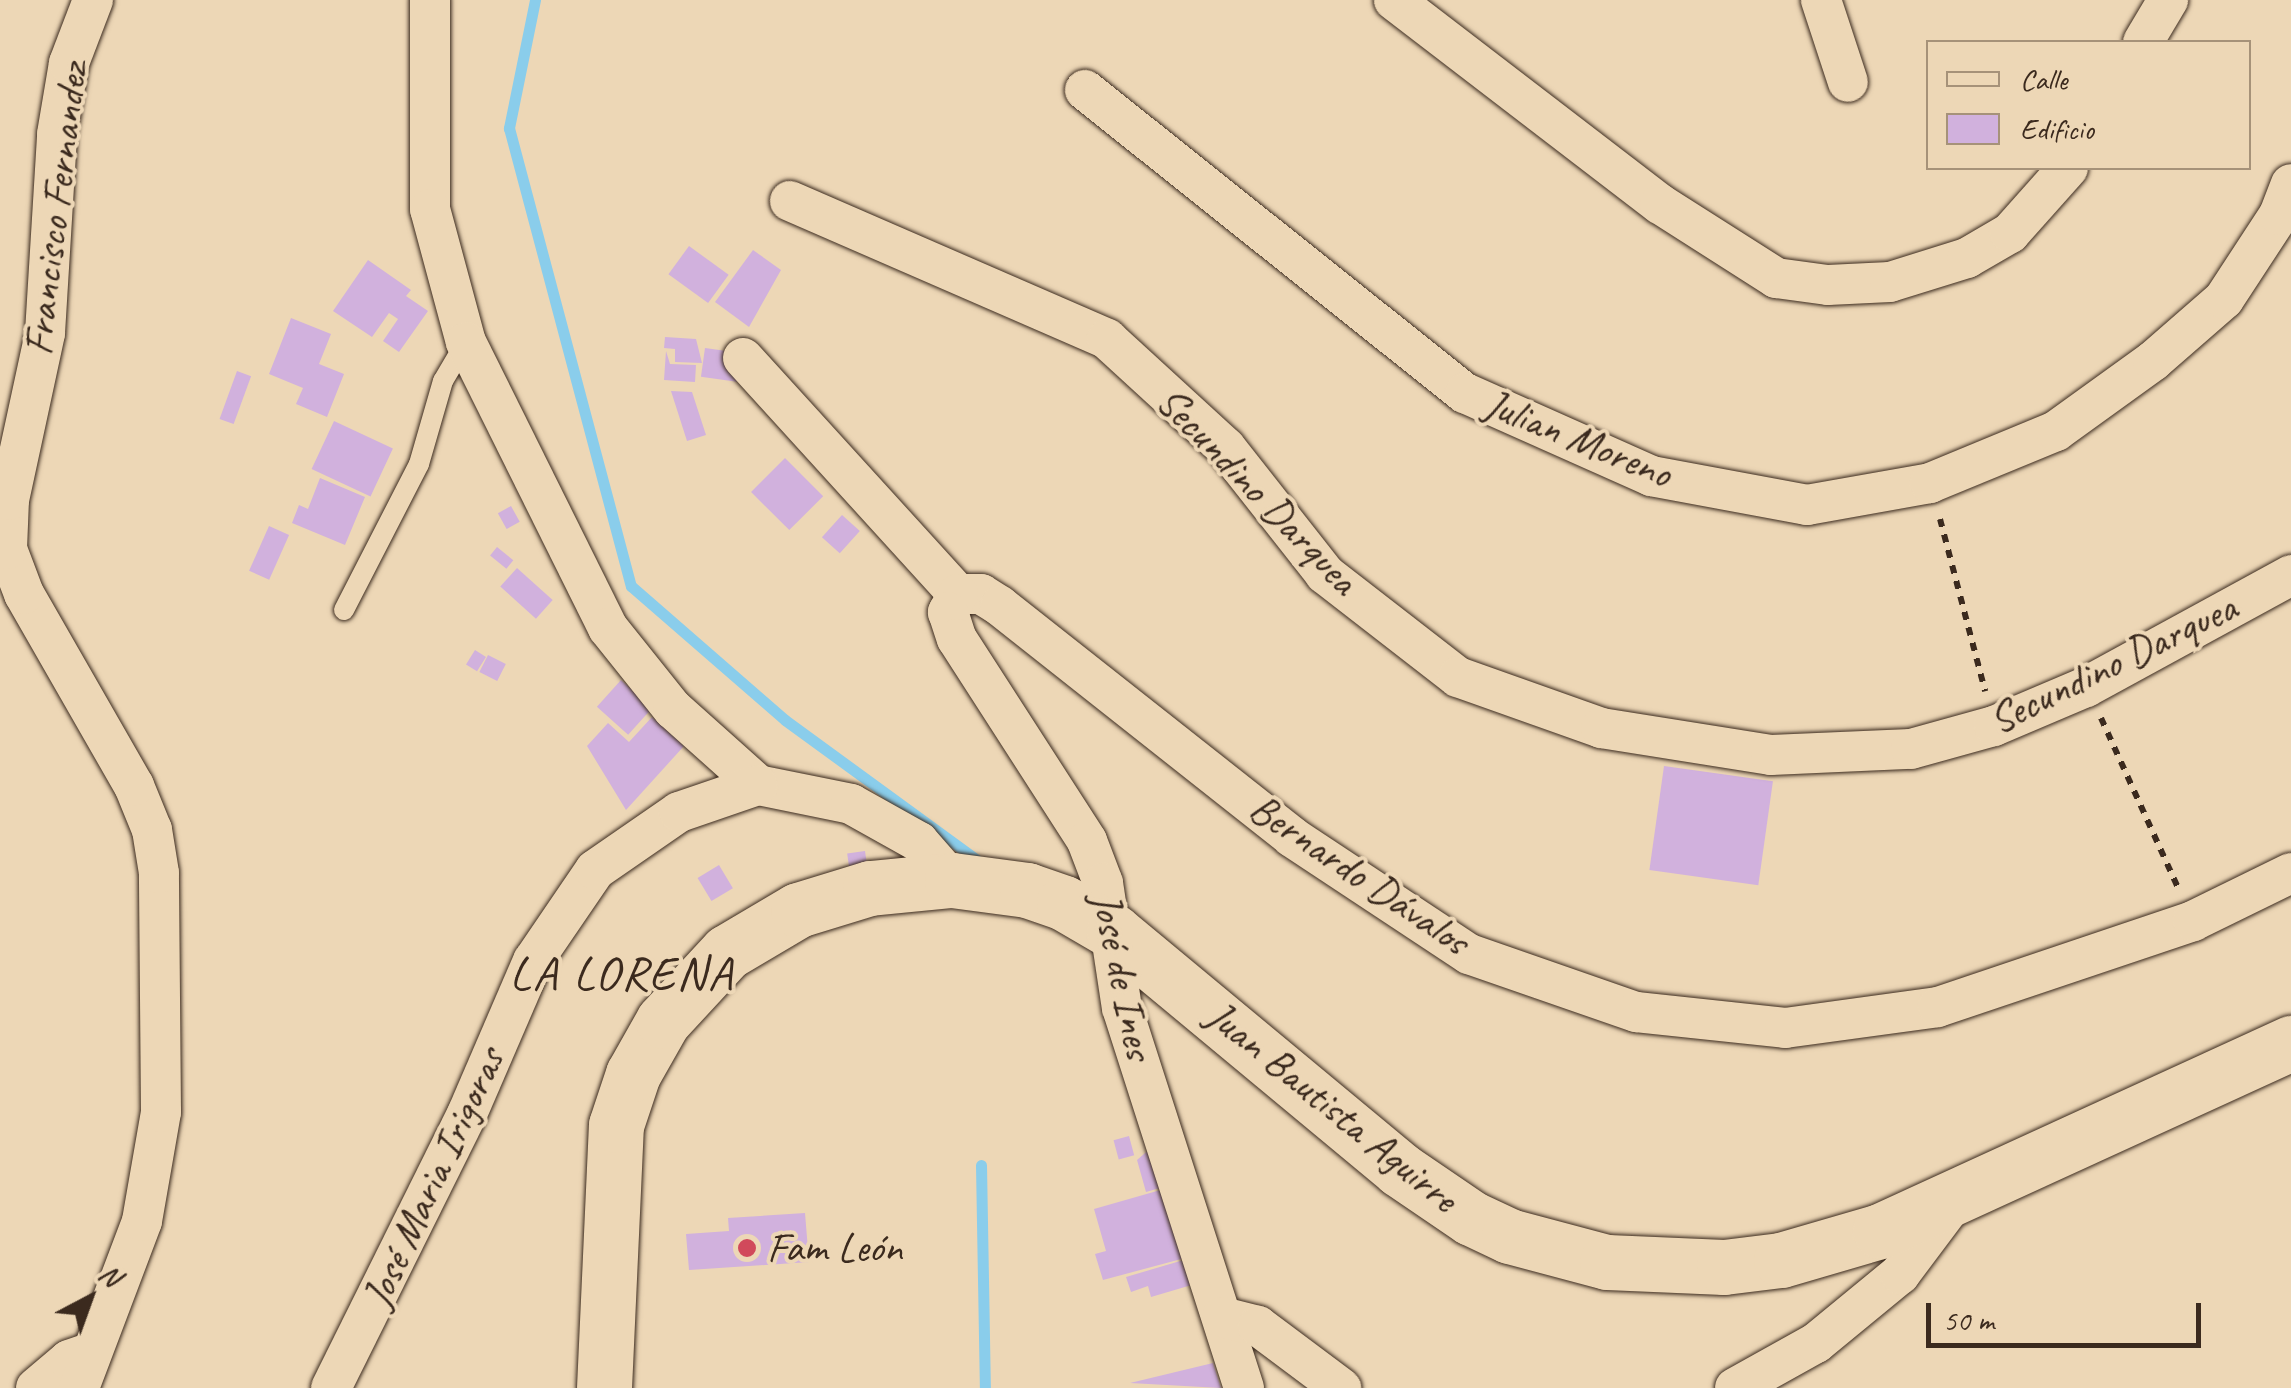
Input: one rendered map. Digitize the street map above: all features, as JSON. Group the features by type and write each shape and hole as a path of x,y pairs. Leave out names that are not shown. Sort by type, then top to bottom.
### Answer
{"main road":[{"name":"Juan Bautista Aguirre","path":"604,1388 616,1126 634,1074 663,1021 728,952 798,910 870,888 952,880 1027,890 1114,932 1398,1168 1470,1218 1551,1249 1665,1268 1762,1262 1880,1231 2291,1043"}],"street":[{"name":"Francisco Fernandez","path":"85,1370 142,1221 161,1112 160,873 152,830 134,786 24,594 7,548 10,500 44,333 56,134 69,64 92,0"},
{"path":"430,0 430,209 466,342 608,628 674,709 758,785 852,804 919,842 952,880"},
{"path":"1394,0 1673,213 1776,278 1828,285 1890,282 1967,258 2010,233 2066,170"},
{"path":"1821,0 1848,82"},
{"path":"2144,40 2168,0"},
{"name":"Julian Moreno","path":"1085,90 1465,394 1670,480 1807,505 1930,482 2056,431 2153,362 2224,299 2279,215 2291,184"},
{"name":"Secundino Darquea","path":"790,202 1107,339 1226,448 1325,574 1458,677 1602,728 1770,754 1911,749 1994,726 2086,686 2291,575"},
{"name":"Bernardo Dávalos","path":"742,358 958,594 981,594 1000,606 1292,837 1469,954 1636,1012 1786,1028 1938,1007 2193,922 2291,874"},
{"name":"José de Ines","path":"958,594 948,612 956,639 1087,840 1114,932 1122,1008 1244,1388"},
{"name":"José Maria Irigoras","path":"330,1388 459,1131 532,961 595,870 679,812 758,785"},
{"path":"1735,1388 1816,1343 1900,1274 1958,1196"},
{"path":"1222,1317 1258,1326 1342,1388"},
{"path":"36,1388 69,1360 85,1370"}],"lane":[{"path":"344,610 419,464 444,381 466,342"}],"path":[{"path":"1930,482 1994,726"},
{"path":"2086,686 2193,922"}],"building":[{"path":"689,246 729,275 708,303 668,274"},
{"path":"753,250 781,270 749,327 715,302"},
{"path":"368,260 411,290 406,296 428,311 399,352 383,341 398,319 389,313 372,337 333,311"},
{"path":"291,318 331,334 319,364 344,374 327,417 296,404 303,388 269,374"},
{"path":"665,337 696,339 702,363 675,362 675,349 664,348"},
{"path":"705,348 741,353 737,382 701,377"},
{"path":"666,351 670,364 696,365 695,382 664,380"},
{"path":"237,371 251,376 234,424 220,419"},
{"path":"671,391 692,392 706,435 687,441"},
{"path":"334,421 393,448 371,497 312,469"},
{"path":"785,458 823,496 789,530 751,492"},
{"path":"320,478 365,497 345,545 292,523 299,505 308,509"},
{"path":"511,506 520,522 507,529 498,513"},
{"path":"842,515 860,531 840,553 822,537"},
{"path":"269,526 289,535 269,580 249,571"},
{"path":"497,547 513,560 506,569 490,556"},
{"path":"517,568 553,600 536,619 500,587"},
{"path":"475,650 486,657 477,671 466,664"},
{"path":"488,655 506,664 497,681 479,672"},
{"path":"621,680 652,708 628,735 597,707"},
{"path":"652,717 684,746 626,810 587,746 608,723 629,742"},
{"path":"1664,766 1773,781 1758,885 1649,870"},
{"path":"865,851 867,865 849,867 847,854"},
{"path":"719,865 733,888 711,901 698,878"},
{"path":"1129,1136 1134,1155 1119,1159 1114,1140"},
{"path":"1152,1147 1163,1187 1146,1192 1137,1160"},
{"path":"1164,1189 1185,1258 1103,1280 1095,1254 1106,1251 1094,1209"},
{"name":"Fam León","path":"805,1213 809,1262 689,1270 686,1234 729,1231 728,1218"},
{"path":"1187,1259 1195,1284 1151,1297 1148,1286 1131,1292 1126,1277"},
{"path":"1213,1363 1221,1388 1130,1383"}],"waterway":[{"path":"535,0 509,128 631,586 785,720 981,863"},
{"path":"981,1165 985,1388"}],"place":[{"name":"Fam León","path":"747,1248"}],"district":[{"name":"LA LORENA","path":"622,974"}]}
